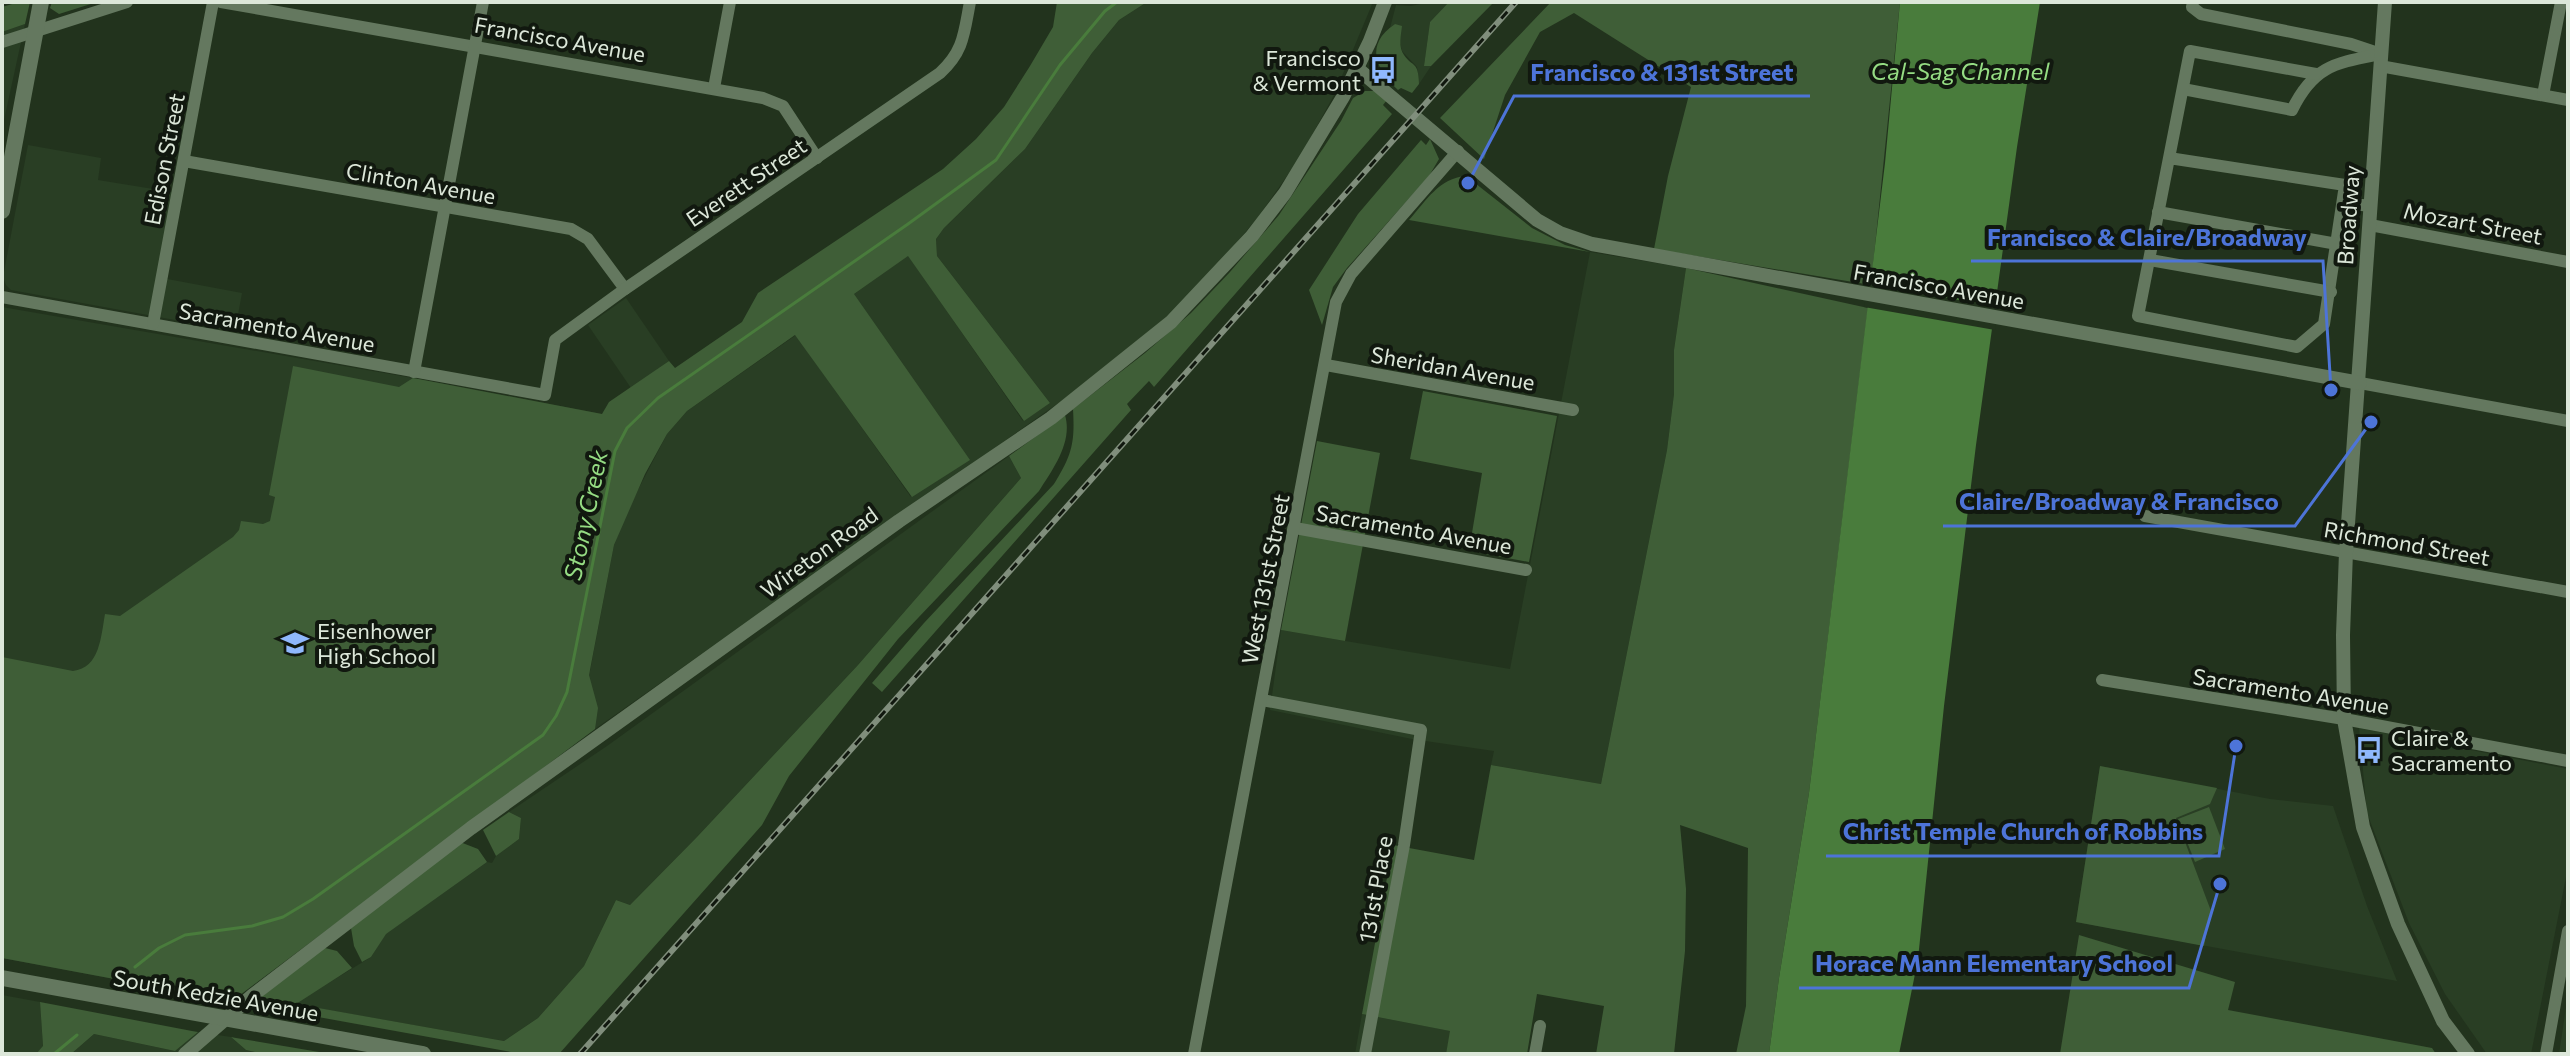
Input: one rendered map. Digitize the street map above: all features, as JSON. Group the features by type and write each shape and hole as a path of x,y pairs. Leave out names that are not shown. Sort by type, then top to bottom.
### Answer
{"main road":[{"path":"2,211 41,2"},
{"name":"South Kedzie Avenue","path":"2,978 423,1054"}],"street":[{"path":"2,42 127,2"},
{"name":"Edison Street","path":"153,324 213,2"},
{"name":"Francisco Avenue","path":"221,2 774,100 783,106 817,158"},
{"path":"414,372 483,2"},
{"path":"714,88 730,2"},
{"name":"Everett Street","path":"545,395 555,340 950,64 962,44 970,2"},
{"name":"Wireton Road","path":"185,1054 253,995 471,828 899,521 1051,418 1171,322 1252,236 1285,193 1330,122 1358,69 1385,2"},
{"name":"Broadway","path":"2385,2 2346,552 2344,719 2363,827 2398,924 2443,1021 2468,1054"},
{"path":"2543,95 2561,2"},
{"path":"2192,4 2201,14 2336,40 2381,60 2568,100"},
{"path":"2169,158 2345,185 2324,324 2297,347 2138,316 2150,260 2158,212 2190,51 2316,74"},
{"path":"2183,89 2292,110 2302,90 2316,74 2335,63 2381,60"},
{"name":"Francisco Avenue","path":"1358,69 1537,220 1560,233 1592,244 2568,421"},
{"name":"West 131st Street","path":"1194,1054 1336,302 1343,286 1458,151"},
{"name":"Clinton Avenue","path":"184,161 578,231 588,239 625,289"},
{"path":"2343,203 2371,206"},
{"path":"2158,212 2337,244"},
{"name":"Mozart Street","path":"2370,225 2568,262"},
{"path":"2150,260 2331,292"},
{"name":"Sacramento Avenue","path":"2,297 545,395"},
{"name":"Sheridan Avenue","path":"1326,365 1573,410"},
{"name":"Richmond Street","path":"2145,516 2568,592"},
{"name":"Sacramento Avenue","path":"1295,528 1526,570"},
{"name":"Sacramento Avenue","path":"2102,680 2344,719 2568,761"},
{"name":"131st Place","path":"1262,700 1421,730 1404,845 1365,1054"},
{"path":"2546,1054 2568,931"},
{"path":"1535,1054 1540,1026"}],"shaded area":[{"path":"30,2 25,24 2,32 2,7"},
{"path":"52,2 97,2 59,14 50,8"},
{"name":"Eisenhower High School","path":"1057,2 1147,2 1119,20 1025,149 936,239 937,256 1050,403 1024,421 908,256 854,294 970,460 912,497 795,335 687,411 667,434 645,474 614,545 589,675 598,708 595,729 232,1001 2,958 2,657 73,671 82,669 98,650 105,614 120,616 233,537 241,521 263,524 270,521 275,497 269,495 293,366 399,387 413,378 602,414 609,402 669,361 675,368 742,322 758,293 943,169 976,139 1004,107 1053,27"},
{"name":"Eisenhower High School","path":"1147,2 1373,2 1334,95 1299,159 1258,217 1166,320 1074,392 595,729 232,1001 2,958 2,307 602,414 590,671 614,545 627,511 667,434 687,411 796,335 911,497 854,294 908,255 1023,421 1050,403 937,256 936,239 1025,149 1119,20"},
{"path":"1449,2 1430,22 1424,66 1431,66 1419,84 1417,67 1402,51 1395,24 1390,28 1396,5"},
{"path":"1449,2 1494,2 1431,66 1424,66 1430,22"},
{"path":"1551,2 1900,2 1871,285 1654,249 1668,176 1691,87 1574,13 1540,32 1505,95 1484,159 1440,118"},
{"path":"25,24 4,120 2,132 2,32"},
{"path":"1395,24 1402,26 1402,52 1418,71 1419,84 1412,93 1401,88 1398,90 1384,74 1377,57 1379,40"},
{"path":"1365,91 1374,91 1387,100 1383,105 1392,114 1154,387 1149,381 1127,404 1131,410 882,692 872,683 1054,484 1071,448 1073,409 1191,313 1230,272 1279,215 1353,98"},
{"path":"1430,139 1439,159 1429,176 1333,287 1322,325 1309,290 1358,214 1421,140 1426,145"},
{"path":"28,145 101,158 98,180 178,193 162,278 242,293 235,331 11,290 3,277"},
{"path":"1466,176 1532,228 1565,245 1590,252 1409,220 1441,186"},
{"path":"1590,252 1686,268 1674,350 1674,394 1667,450 1601,784 1491,765 1494,751 1412,739 1270,710 1281,630 1510,669"},
{"path":"1686,268 1868,308 1809,793 1769,1054 1736,1054 1746,1006 1748,848 1680,825 1686,889 1685,951 1674,1054 1596,1054 1604,1006 1537,994 1527,1054 1446,1054 1450,1031 1362,1014 1393,845 1474,860 1491,765 1601,784 1667,450 1674,394 1674,350"},
{"path":"626,298 669,361 631,388 588,325"},
{"path":"1423,391 1557,416 1529,562 1469,551 1482,473 1410,459"},
{"path":"1065,415 1064,445 1039,491 898,639 789,776 762,825 559,1054 522,1054 252,1005 321,947 337,951 352,968 296,1004 504,1041 538,1018 584,966 616,900 630,905 858,665 1021,478 1009,456"},
{"path":"1317,441 1380,453 1345,641 1281,630"},
{"path":"1009,456 1021,478 858,665 696,838 630,905 616,900 584,966 538,1018 504,1041 294,1004 371,957 385,934 487,862 492,863 496,856 519,839 521,818 509,812 607,746"},
{"path":"2359,728 2568,769 2568,867 2531,1054 2487,1054 2445,994 2409,923 2367,813"},
{"path":"2100,766 2270,799 2333,806 2367,906 2397,981 2076,922"},
{"path":"2100,766 2217,788 2210,804 2176,818 2211,911 2204,946 2076,922"},
{"path":"2209,807 2225,849 2195,862 2178,819"},
{"path":"509,812 521,818 519,839 496,856 483,830"},
{"path":"460,842 478,849 487,862 386,934 371,957 362,962 354,946 351,928"},
{"path":"2079,935 2235,982 2228,1010 2432,1048 2436,1054 2060,1054"},
{"path":"2568,994 2568,1054 2559,1054"},
{"path":"2,995 40,1002 43,1047 36,1054 2,1054"},
{"path":"40,1002 198,1032 175,1051 94,1034 71,1054 36,1054 43,1046"},
{"path":"1362,1014 1451,1031 1446,1054 1355,1054"},
{"path":"198,1032 231,1037 246,1050 264,1054 71,1054 94,1034 175,1051"},
{"path":"231,1037 331,1054 264,1054 246,1050"}],"water":[{"name":"Cal-Sag Channel","path":"1900,2 2040,2 1976,445 1944,706 1918,959 1899,1054 1769,1054 1809,793 1885,163"}],"pier":[{"path":"1868,284 1998,307 1995,330 1864,307"}],"waterway":[{"name":"Stony Creek","path":"135,967 159,948 185,935 252,926 283,917 313,899 543,735 567,692 615,451 627,428 658,398 996,160 1060,65 1105,11 1117,2"},
{"name":"Stony Creek","path":"54,1054 77,1035"}],"railway":[{"path":"580,1054 1516,2"}],"place":[{"name":"Francisco & Vermont","path":"1383,70"},
{"name":"Francisco & 131st Street","path":"1468,183"},
{"name":"Francisco & Claire/Broadway","path":"2331,390"},
{"name":"Claire/Broadway & Francisco","path":"2371,422"},
{"name":"Eisenhower High School","path":"295,643"},
{"name":"Christ Temple Church of Robbins","path":"2236,746"},
{"name":"Claire & Sacramento","path":"2369,750"},
{"name":"Horace Mann Elementary School","path":"2220,884"}]}
